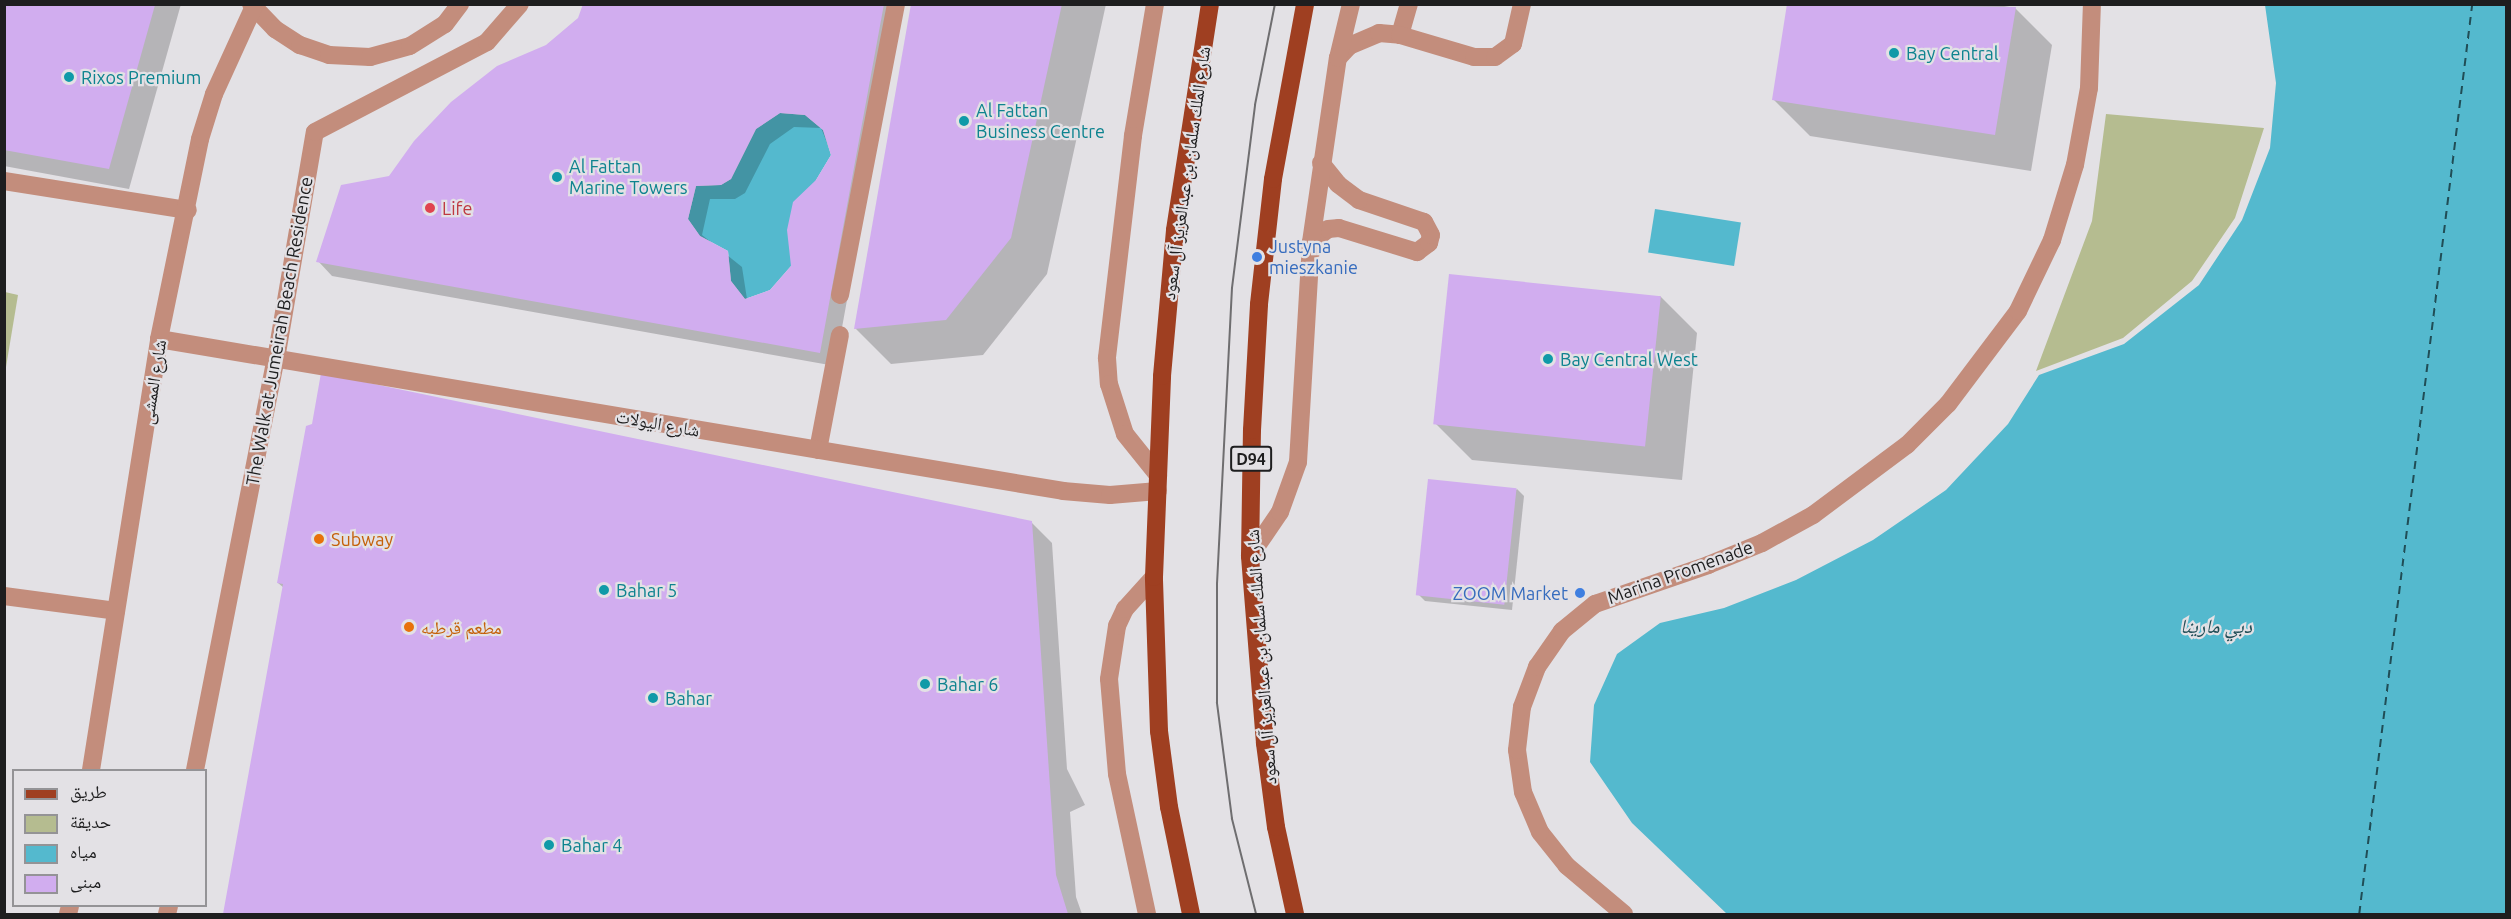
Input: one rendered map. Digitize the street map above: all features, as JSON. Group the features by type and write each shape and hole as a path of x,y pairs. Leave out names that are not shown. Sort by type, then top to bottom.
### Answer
{"main road":[{"name":"شارع الملك سلمان بن عبدالعزيز آل سعود","path":"1191,915 1169,807 1159,731 1154,577 1175,230 1210,4"},
{"name":"شارع الملك سلمان بن عبدالعزيز آل سعود","path":"1294,915 1276,827 1265,743 1250,556 1252,430 1259,304 1274,179 1305,4"}],"street":[{"path":"253,6 275,29 300,45 329,55 370,57 410,46 445,24 460,4"},
{"name":"The Walk at Jumeirah Beach Residence","path":"195,769 276,358 315,132 487,42 520,4"},
{"path":"840,294 896,4"},
{"path":"1155,4 1133,136 1107,358 1108,384 1125,434 1158,483"},
{"path":"1250,556 1280,512 1298,462 1311,242 1338,58 1351,4"},
{"path":"1400,35 1409,4"},
{"path":"1338,58 1363,37 1379,33 1400,35 1474,57 1495,57 1513,44 1522,4"},
{"name":"Marina Promenade","path":"1624,915 1567,866 1540,832 1523,792 1517,750 1522,707 1537,667 1562,632 1595,604 1719,560 1813,515 1907,445 1948,404 2018,311 2052,240 2075,165 2089,88 2092,4"},
{"name":"شارع الممشى","path":"91,769 159,339 189,210 200,139 213,94 253,6"},
{"path":"1311,242 1328,229 1350,230 1409,251 1417,252 1429,243 1429,227 1424,222 1359,200 1338,184 1321,163"},
{"path":"4,181 189,210"},
{"path":"1350,230 1359,200"},
{"path":"818,450 840,335"},
{"name":"شارع اليولات","path":"159,339 1063,491 1110,495 1158,483"},
{"path":"1147,915 1117,774 1109,679 1117,626 1125,609 1154,577"},
{"path":"4,596 116,611"}],"green space":[{"path":"2106,114 2264,128 2235,218 2192,281 2123,338 2036,371 2092,221"},
{"path":"4,292 18,295 5,373"}],"water":[{"name":"دبي مارينا","path":"2265,5 2506,5 2506,914 1727,914 1632,823 1590,762 1594,705 1617,654 1660,623 1724,608 1796,580 1873,540 1946,490 2008,424 2039,375 2124,344 2199,285 2242,220 2270,148 2276,83"},
{"path":"780,113 805,115 823,130 831,155 816,180 791,266 770,290 745,299 731,281 728,251 700,236 688,219 696,186 721,185 731,179 756,129"},
{"path":"1655,209 1741,223 1734,266 1648,252"}],"building":[{"name":"Al Fattan Marine Towers","path":"583,4 884,4 820,353 316,262 341,185 389,176 414,141 451,102 497,66 546,45 578,18","holes":["780,113 805,115 823,130 831,155 816,180 793,202 787,230 791,266 770,290 745,299 731,281 728,251 700,236 688,219 696,186 721,185 731,179 756,129"]},
{"name":"Al Fattan Business Centre","path":"911,4 1062,4 1011,238 946,320 854,329"},
{"name":"Bay Central","path":"1787,4 2016,7 1995,135 1772,100"},
{"name":"Rixos Premium","path":"4,5 155,5 109,169 4,150"},
{"name":"Bay Central West","path":"1449,274 1661,296 1645,446 1433,424"},
{"name":"Bahar","path":"321,373 1032,521 1056,875 1068,914 223,914 283,584 277,583 306,426 312,424"},
{"path":"1428,479 1517,488 1504,605 1416,595"}],"ferry route":[{"path":"2359,914 2472,4"}],"tram line":[{"path":"1256,914 1232,819 1217,703 1217,584 1232,288 1255,105 1275,4"}],"place":[{"name":"Bay Central","path":"1894,53"},
{"name":"Rixos Premium","path":"69,77"},
{"name":"Al Fattan Business Centre","path":"964,121"},
{"name":"Al Fattan Marine Towers","path":"557,177"},
{"name":"Life","path":"430,208"},
{"name":"Justyna mieszkanie","path":"1257,257"},
{"name":"Bay Central West","path":"1548,359"},
{"name":"Subway","path":"319,539"},
{"name":"Bahar 5","path":"604,590"},
{"name":"ZOOM Market","path":"1580,593"},
{"name":"مطعم قرطبه","path":"409,627"},
{"name":"Bahar 6","path":"925,684"},
{"name":"Bahar","path":"653,698"},
{"name":"Bahar 4","path":"549,845"}]}
